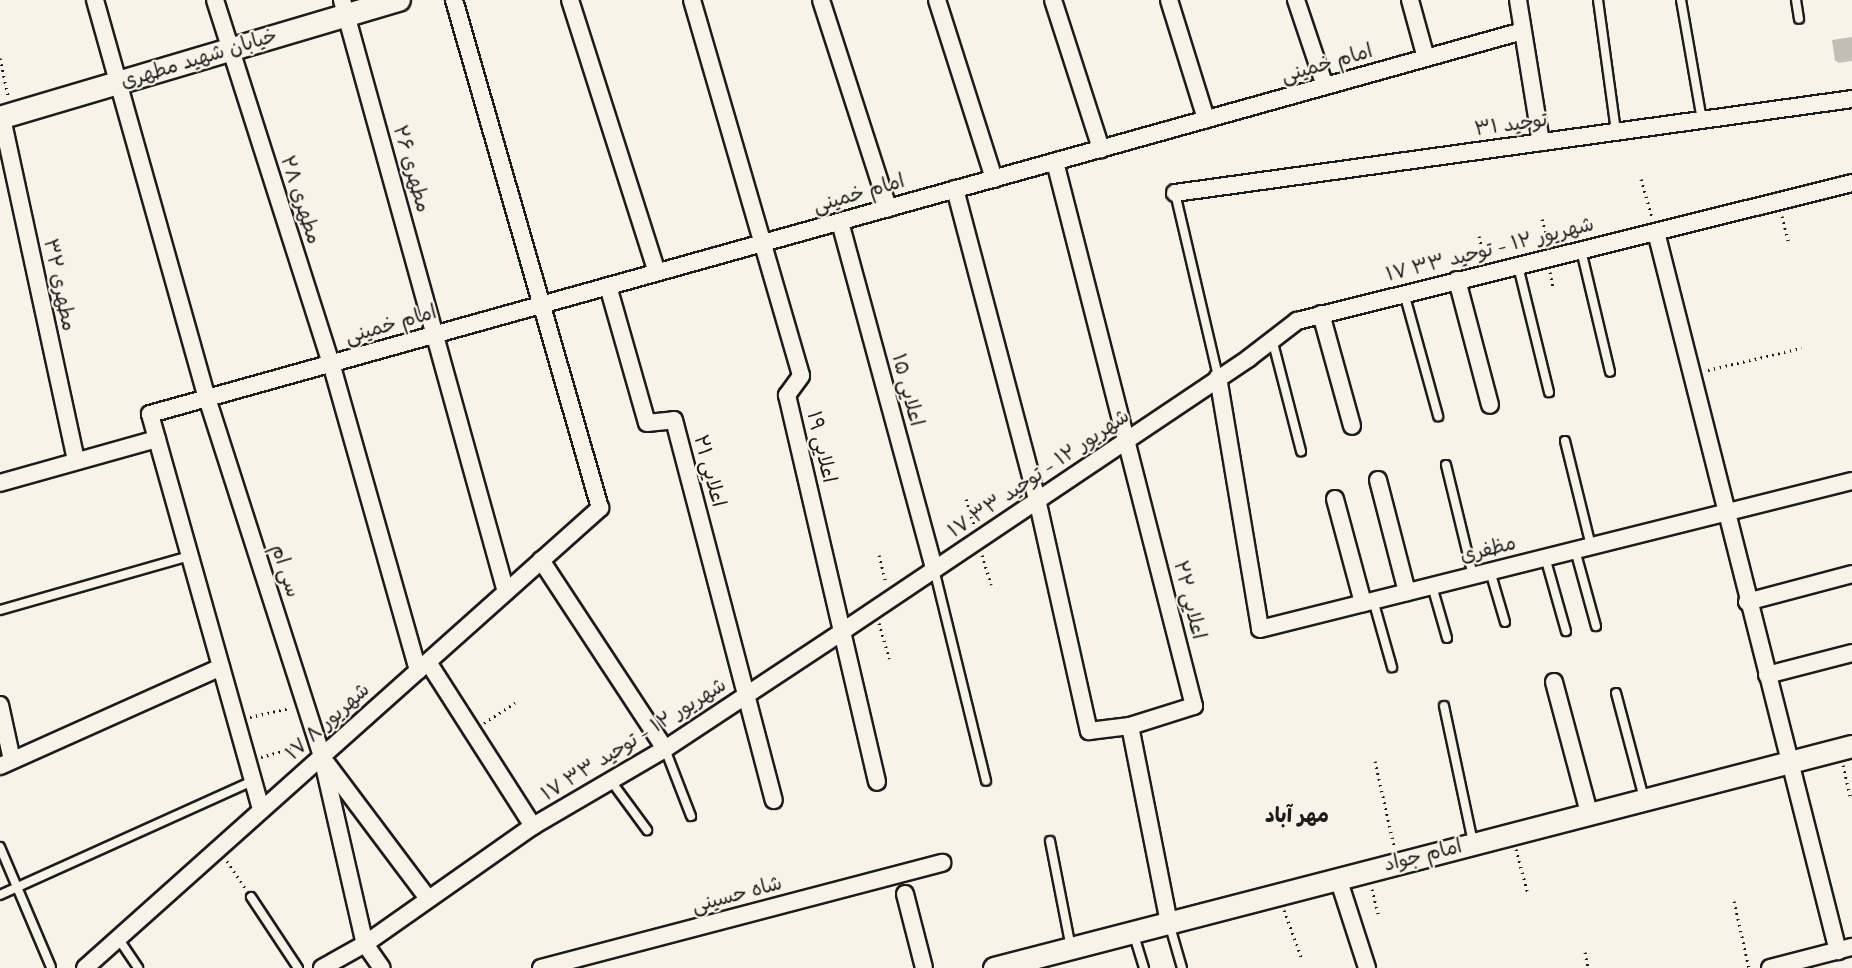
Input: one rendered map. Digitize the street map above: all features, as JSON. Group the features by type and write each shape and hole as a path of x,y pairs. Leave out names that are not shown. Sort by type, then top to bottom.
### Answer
{"main road":[{"name":"خیابان شهید مطهری","path":"5,117 228,50 344,7 399,0"}],"street":[{"name":"سی ام","path":"95,0 207,398 322,757 365,944"},
{"name":"مطهری ۲۸","path":"215,0 228,50 331,363 423,666 472,730 533,826"},
{"path":"454,0 543,304"},
{"path":"570,0 657,272"},
{"path":"692,0 764,243"},
{"path":"821,0 888,208"},
{"path":"937,0 994,179"},
{"path":"1053,0 1101,149"},
{"path":"1169,0 1206,119"},
{"path":"1296,0 1325,86"},
{"path":"1410,0 1426,58"},
{"path":"1518,0 1541,142"},
{"name":"مطهری ۲۶","path":"344,7 506,592"},
{"name":"امام خمینی","path":"157,439 150,414 1523,31"},
{"name":"توحید ۳۱","path":"1175,194 1852,99"},
{"name":"مطهری ۳۲","path":"5,117 76,461"},
{"path":"1055,162 1128,440"},
{"name":"۱۷ شهریور ۱۲ - توحید ۳۳","path":"322,968 365,944 427,897 533,826 665,749 746,696 977,539 1128,440 1298,321 1404,292 1852,183"},
{"path":"955,189 1037,499 1089,731 1130,726 1169,924"},
{"name":"اعلایی ۱۵","path":"840,222 934,569"},
{"path":"1656,232 1747,602 1790,761 1845,949 1770,968"},
{"name":"اعلایی ۱۹","path":"764,243 801,376 787,395 843,631"},
{"path":"1457,280 1490,405"},
{"name":"اعلایی ۲۱","path":"608,286 648,423 674,420 746,696"},
{"name":"۱۷ شهریور ۸","path":"85,968 600,508 543,304"},
{"path":"1321,314 1353,426"},
{"name":"مظفری","path":"1218,377 1260,629 1852,481"},
{"path":"0,483 157,439 261,809"},
{"name":"اعلایی ۲۲","path":"1128,440 1194,706 1130,726"},
{"path":"1378,480 1407,592"},
{"path":"1335,499 1368,602"},
{"path":"541,560 665,749"},
{"path":"1747,602 1852,574"},
{"path":"843,631 877,782"},
{"path":"1767,675 1852,653"},
{"path":"0,705 6,763 221,667"},
{"path":"1554,682 1589,813"},
{"path":"746,696 774,800"},
{"name":"امام جواد","path":"994,968 1846,747"},
{"path":"322,757 427,897"},
{"name":"شاه حسینی","path":"542,968 942,863"},
{"path":"1338,878 1367,968"},
{"path":"905,894 924,968"},
{"path":"365,944 382,968"}],"lane":[{"path":"1598,0 1616,132"},
{"path":"1681,0 1702,120"},
{"path":"1796,0 1799,19"},
{"path":"1175,194 1218,377"},
{"path":"1581,250 1610,372"},
{"path":"1518,265 1550,392"},
{"path":"1404,292 1438,417"},
{"path":"1272,339 1301,451"},
{"path":"1564,441 1596,626"},
{"path":"1446,465 1473,576"},
{"path":"0,610 190,556"},
{"path":"1545,557 1566,632"},
{"path":"934,569 986,781"},
{"path":"1490,571 1505,622"},
{"path":"1432,586 1447,638"},
{"path":"1368,602 1392,667"},
{"path":"1616,693 1645,799"},
{"path":"1444,706 1473,843"},
{"path":"665,749 691,816"},
{"path":"0,895 253,781"},
{"path":"611,781 647,831"},
{"path":"1050,841 1071,948"},
{"path":"0,847 51,967"},
{"path":"251,897 298,968"},
{"path":"1169,924 1182,968"},
{"path":"1133,932 1144,968"},
{"path":"118,938 138,968"}],"path":[{"path":"0,58 5,117"},
{"path":"1641,179 1656,232"},
{"path":"1778,201 1789,244"},
{"path":"1542,219 1552,257"},
{"path":"1479,236 1488,272"},
{"path":"1691,374 1802,348"},
{"path":"966,498 991,585"},
{"path":"879,555 889,659"},
{"path":"472,730 515,703"},
{"path":"236,720 305,704"},
{"path":"248,760 317,741"},
{"path":"1846,747 1851,799"},
{"path":"1376,761 1397,863"},
{"path":"1512,833 1528,894"},
{"path":"219,848 251,897"},
{"path":"1366,871 1379,917"},
{"path":"1279,894 1302,959"},
{"path":"1734,901 1749,968"},
{"path":"1585,952 1588,968"}],"building":[{"path":"1852,37 1852,58 1835,61 1832,40"}],"district":[{"name":"مهر آباد","path":"1297,816"}]}
